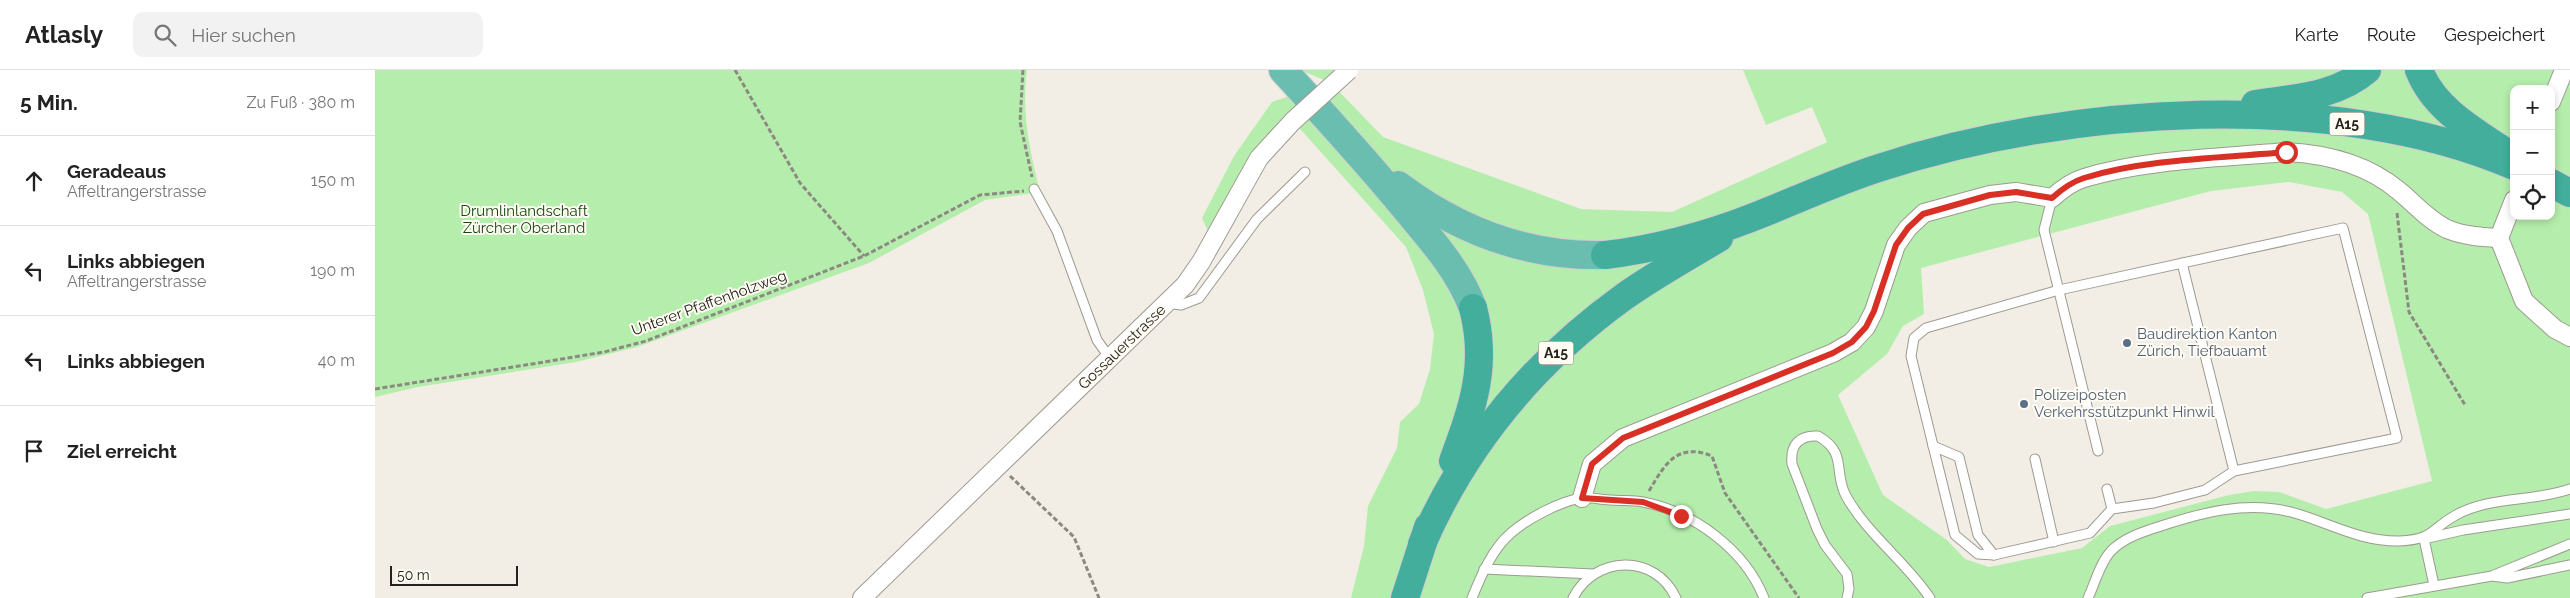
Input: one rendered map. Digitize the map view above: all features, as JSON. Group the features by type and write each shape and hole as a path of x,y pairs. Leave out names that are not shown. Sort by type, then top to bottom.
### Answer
{"highway":[{"name":"A15","path":"1283,70 1362,156 1444,255 1460,278 1473,308 1480,353 1477,390 1462,439 1422,544 1405,598"},
{"path":"2175,115 2321,94 2344,85 2367,70"},
{"path":"2419,70 2427,88 2439,103 2510,155"},
{"name":"A15","path":"1362,156 1414,197 1469,229 1502,241 1561,254 1605,254 1659,245 1750,219 1854,176 1944,149 2040,130 2116,120 2175,115 2257,116 2359,125 2436,140 2475,151 2510,164"},
{"path":"2555,185 2570,193"},
{"name":"A15","path":"1422,544 1445,494 1484,433 1526,383 1552,357 1624,297 1750,219"}],"street":[{"name":"Gossauerstrasse","path":"862,598 1109,357 1167,303 1201,262 1259,158 1293,121 1349,70"},
{"path":"2555,92 2564,70"},
{"path":"1582,498 1592,464 1623,438 1833,353 1852,342 1866,327 1874,311 1896,245 1908,228 1923,214 1990,195 2016,192 2052,198 2064,187 2083,178 2125,169 2286,152 2309,153 2355,164 2398,189 2430,219 2445,228 2462,235 2499,238"},
{"path":"2510,210 2499,238 2524,301 2555,329 2570,337"}],"lane":[{"path":"1167,303 1181,305 1199,298 1257,219 1305,172"},
{"path":"1035,189 1057,231 1097,340 1109,357"},
{"path":"2052,198 2044,230 2098,451"},
{"path":"2343,228 2397,438 2234,471 2205,490 2154,503 2112,508 2091,533 1994,555 1977,554 1955,535 1911,356 1914,338 1926,328 2059,290 2182,263 2343,228"},
{"path":"2182,263 2234,471"},
{"path":"1847,598 1849,589 1847,574 1825,545 1817,529 1792,464 1791,453 1794,444 1802,438 1818,436 1833,447 1839,459 1845,494 1930,598"},
{"path":"1933,446 1959,457 1978,536 1994,555"},
{"path":"2035,459 2055,542"},
{"path":"2107,489 2112,508"},
{"path":"2424,539 2456,514 2481,506 2570,490"},
{"path":"1472,598 1484,569 1510,534 1541,512 1582,498 1643,502 1681,516 1725,544 1742,560 1764,598"},
{"path":"2088,598 2106,557 2122,541 2168,524 2217,510 2246,507 2277,509 2363,537 2398,541 2424,539 2463,530 2570,514"},
{"path":"2424,539 2434,585"},
{"path":"2367,598 2492,576 2570,544"},
{"path":"1484,569 1593,574 1616,564 1641,566 1663,579 1676,598"},
{"path":"2492,576 2507,578 2570,566"},
{"path":"1573,598 1593,574"}],"path":[{"path":"735,70 800,184 864,256"},
{"path":"1023,70 1020,122 1035,189"},
{"name":"Unterer Pfaffenholzweg","path":"375,389 538,364 637,343 776,292 864,256 980,195 1035,189"},
{"path":"2398,189 2398,229 2409,312 2465,405"},
{"path":"1643,502 1667,461 1679,454 1699,450 1712,456 1725,493 1799,598"},
{"path":"999,466 1074,537 1099,598"}],"green space":[{"name":"Drumlinlandschaft Zürcher Oberland","path":"375,70 1027,70 1025,101 1027,132 1040,192 985,200 869,263 637,347 576,362 418,387 375,397"},
{"path":"1300,70 1348,70 1330,82 1383,137 1581,209 1672,212 1827,142 1812,107 1766,125 1743,70 2570,70 2570,598 1351,598 1364,546 1368,506 1397,448 1400,422 1419,404 1430,369 1434,334 1423,290 1406,247 1293,121 1213,242 1202,218 1234,156 1272,102 1329,82","holes":["2289,182 2342,192 2368,214 2432,481 2326,509 2279,492 2254,491 2229,495 2110,526 2082,548 1989,567 1965,559 1947,540 1883,495 1838,395 1887,354 1903,326 1924,314 1921,268 2211,191"]}],"place":[{"name":"Baudirektion Kanton Zürich, Tiefbauamt","path":"2127,343"},
{"name":"Polizeiposten Verkehrsstützpunkt Hinwil","path":"2024,404"}],"route":[{"path":"1681,516 1643,502 1582,498 1592,464 1623,438 1833,353 1852,342 1866,327 1874,311 1896,245 1908,228 1923,214 1990,195 2016,192 2052,198 2064,187 2083,178 2125,169 2183,161 2286,152"}]}
